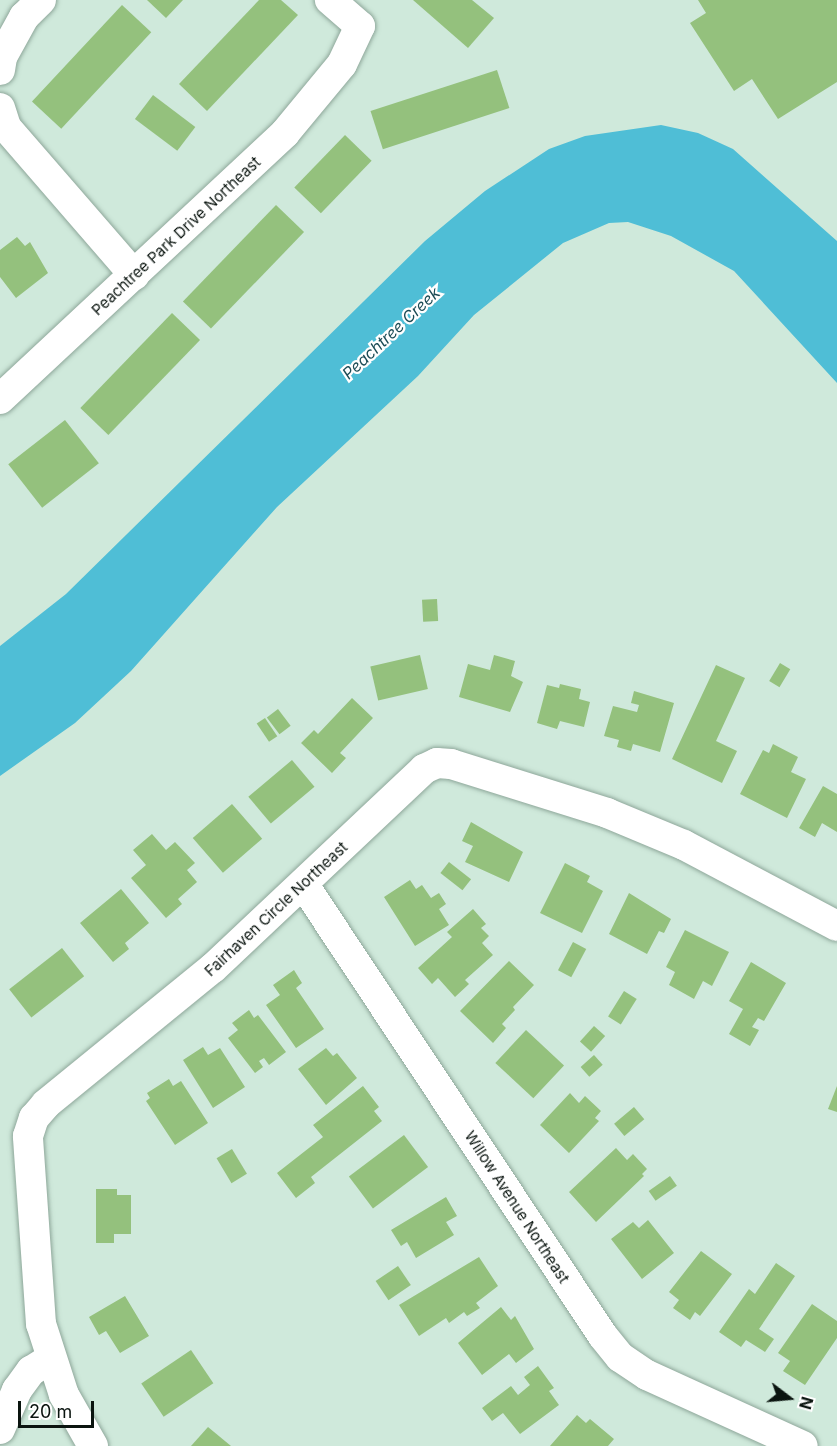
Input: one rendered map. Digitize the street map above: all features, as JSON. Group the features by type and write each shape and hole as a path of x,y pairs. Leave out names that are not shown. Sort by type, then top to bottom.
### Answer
{"street":[{"path":"0,70 2,57 24,18 41,0"},
{"name":"Peachtree Park Drive Northeast","path":"0,399 285,132 342,64 360,26 330,0"},
{"path":"0,108 6,127 134,275"},
{"name":"Fairhaven Circle Northeast","path":"93,1446 63,1395 50,1359 36,1287 28,1136 34,1118 46,1104 213,968 304,885 424,769 437,763 451,764 607,813 684,845 837,926"},
{"name":"Willow Avenue Northeast","path":"304,885 603,1336 620,1357 647,1375 803,1446"},
{"path":"0,1429 17,1390 31,1371 50,1359"}],"water":[{"name":"Peachtree Creek","path":"661,125 698,133 733,149 837,241 837,383 734,271 671,236 628,222 609,223 563,243 474,315 418,376 277,507 131,671 75,723 0,776 0,646 66,594 425,241 485,191 549,149 585,136"}],"building":[{"path":"147,0 183,0 166,18"},
{"path":"259,0 281,0 298,15 207,111 179,84"},
{"path":"413,0 472,0 494,18 468,48"},
{"path":"698,0 837,0 837,82 778,119 752,79 734,91 690,23 706,13"},
{"path":"122,5 151,32 61,129 32,102"},
{"path":"497,70 509,108 383,149 371,111"},
{"path":"153,95 195,127 177,151 135,119"},
{"path":"345,135 372,161 321,213 294,188"},
{"path":"276,205 304,232 211,328 183,301"},
{"path":"17,237 25,246 30,242 48,273 16,298 0,277 0,250"},
{"path":"172,313 200,340 108,435 80,408"},
{"path":"65,420 99,463 42,508 8,464"},
{"path":"437,599 438,621 423,622 422,600"},
{"path":"420,655 428,689 378,701 370,666"},
{"path":"494,655 515,661 511,676 523,682 510,712 459,697 468,664 490,670"},
{"path":"780,663 790,669 779,687 769,681"},
{"path":"716,665 745,678 716,741 737,751 722,783 672,759"},
{"path":"560,684 581,689 579,699 590,702 584,727 560,721 557,729 537,723 547,685 559,688"},
{"path":"634,691 674,703 660,752 633,744 631,751 617,747 619,740 604,736 613,706 637,712 639,705 631,703"},
{"path":"352,698 373,718 340,753 346,758 332,773 301,743 314,730 318,734"},
{"path":"278,709 291,726 279,734 267,717"},
{"path":"265,718 277,736 269,742 257,724"},
{"path":"773,744 798,757 791,772 806,779 787,818 740,794 763,750 769,753"},
{"path":"292,760 314,787 271,823 248,797"},
{"path":"823,786 837,794 837,832 822,823 815,837 799,828"},
{"path":"232,804 262,839 223,873 193,838"},
{"path":"471,822 523,852 509,882 465,862 473,846 462,841"},
{"path":"152,834 166,850 175,842 195,863 187,870 197,882 178,899 182,904 166,918 131,878 146,865 133,850"},
{"path":"449,862 471,879 462,890 440,873"},
{"path":"565,863 590,876 587,882 603,891 582,933 540,913"},
{"path":"410,880 416,889 422,885 431,898 439,893 446,904 439,909 449,925 415,946 384,897"},
{"path":"121,889 149,923 125,943 129,949 113,962 80,923"},
{"path":"629,893 671,919 664,933 659,931 647,954 609,934"},
{"path":"473,909 486,924 481,928 489,936 482,943 493,955 465,980 469,984 455,997 438,978 432,984 418,968 452,937 447,932"},
{"path":"685,930 729,952 712,986 703,981 694,999 669,985 675,972 666,967"},
{"path":"573,942 586,949 571,977 558,970"},
{"path":"62,948 84,976 31,1018 9,989"},
{"path":"509,961 534,985 513,1007 515,1010 502,1024 506,1028 493,1043 460,1011"},
{"path":"751,962 786,983 764,1021 758,1018 752,1027 759,1030 750,1046 729,1034 743,1009 729,1001"},
{"path":"294,970 302,983 296,988 324,1029 296,1048 266,1005 280,995 273,985"},
{"path":"624,991 637,999 621,1024 608,1016"},
{"path":"249,1010 254,1018 258,1015 286,1052 269,1065 264,1058 259,1061 263,1067 255,1073 228,1038 238,1030 232,1023"},
{"path":"594,1026 605,1036 591,1052 580,1042"},
{"path":"526,1030 564,1065 533,1098 495,1063"},
{"path":"203,1047 208,1055 220,1048 245,1087 213,1108 183,1060"},
{"path":"326,1048 333,1056 337,1053 357,1078 326,1105 298,1069"},
{"path":"594,1055 603,1065 589,1077 581,1067"},
{"path":"169,1079 173,1086 181,1081 208,1123 175,1145 146,1101 150,1098 147,1093"},
{"path":"363,1086 379,1107 374,1111 382,1121 311,1177 315,1183 296,1198 277,1173 323,1137 313,1125"},
{"path":"837,1086 837,1112 828,1109"},
{"path":"570,1093 579,1103 585,1096 601,1111 595,1118 599,1121 569,1153 540,1125"},
{"path":"634,1107 644,1119 624,1136 614,1124"},
{"path":"404,1135 428,1167 373,1208 349,1177"},
{"path":"616,1148 627,1160 633,1154 647,1169 642,1174 644,1176 596,1222 569,1192"},
{"path":"232,1149 247,1174 232,1183 217,1158"},
{"path":"670,1176 677,1186 656,1201 649,1191"},
{"path":"96,1189 117,1189 117,1195 131,1195 131,1234 114,1234 114,1243 96,1243"},
{"path":"446,1197 457,1216 446,1222 454,1235 416,1258 407,1242 401,1246 391,1230"},
{"path":"648,1220 674,1253 642,1279 611,1239 633,1222 639,1228"},
{"path":"701,1251 732,1274 700,1316 695,1312 690,1320 673,1308 679,1300 669,1292"},
{"path":"479,1257 498,1286 476,1303 480,1308 467,1316 464,1312 449,1323 446,1318 419,1336 399,1305"},
{"path":"776,1263 795,1276 759,1329 774,1339 765,1352 746,1340 741,1347 719,1332 749,1289 755,1294"},
{"path":"398,1266 411,1285 388,1300 376,1281"},
{"path":"125,1296 149,1336 120,1353 106,1331 99,1335 89,1317"},
{"path":"812,1304 837,1321 837,1338 805,1385 783,1371 790,1361 778,1353"},
{"path":"501,1307 511,1320 515,1316 534,1349 516,1363 509,1354 482,1375 458,1343"},
{"path":"191,1350 213,1383 164,1417 141,1384"},
{"path":"538,1366 554,1388 549,1391 559,1405 520,1434 503,1413 492,1421 482,1408 511,1386 518,1395 530,1385 524,1377"},
{"path":"577,1415 586,1423 590,1419 614,1439 608,1446 550,1446"},
{"path":"208,1427 231,1446 191,1446"}]}
